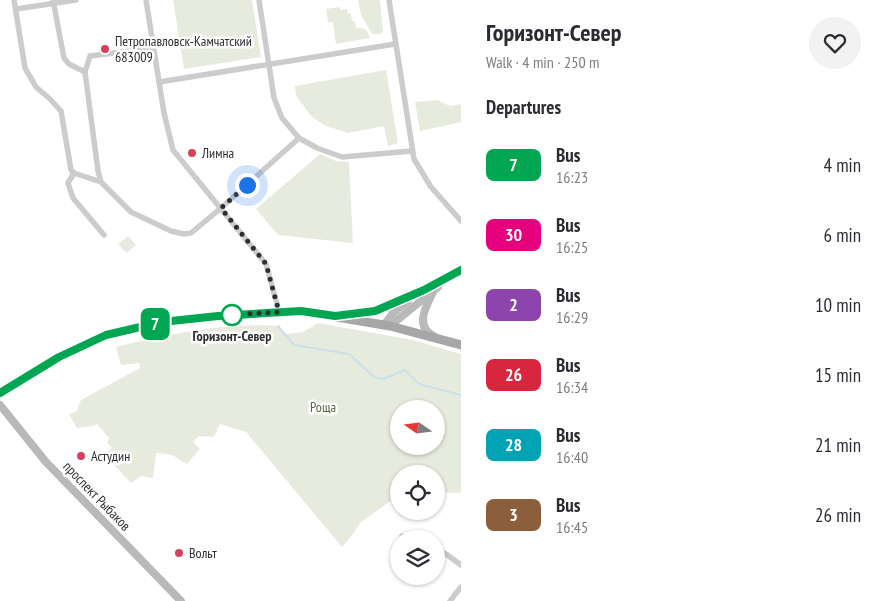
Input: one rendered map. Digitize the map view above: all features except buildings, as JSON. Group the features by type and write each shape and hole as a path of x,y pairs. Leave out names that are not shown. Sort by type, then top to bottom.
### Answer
{"main road":[{"path":"335,316 375,311 424,290 461,270"},
{"path":"387,326 449,277"},
{"path":"387,326 394,312 424,290"},
{"path":"434,290 424,311 423,322 429,334 437,338"},
{"path":"0,393 59,357 106,335 162,322 301,311 387,326 461,345"},
{"name":"проспект Рыбаков","path":"0,405 46,462 181,601"}],"street":[{"path":"14,0 25,68 36,87 61,111 71,170 74,173 101,182 131,212 171,231 184,234 191,232 221,208 299,138"},
{"path":"16,9 54,1 76,0"},
{"path":"146,0 159,82 173,150 266,264 279,312"},
{"path":"259,0 274,98 282,118 299,138 317,148 342,157 412,151"},
{"path":"389,0 412,151 426,180 461,221"},
{"path":"54,1 64,58 69,64 85,72"},
{"path":"159,82 395,44"},
{"path":"101,182 85,72 90,56 153,48"},
{"path":"74,173 68,182 73,198 104,235"},
{"path":"445,554 461,565"},
{"path":"450,601 461,587"}],"green space":[{"path":"173,0 252,0 261,57 184,69"},
{"path":"358,0 380,0 383,32 372,34 361,15"},
{"path":"339,7 341,10 347,9 348,13 351,14 352,21 355,21 356,28 363,28 367,31 370,38 336,44 333,22 328,22 326,9"},
{"path":"386,70 398,143 388,146 384,126 348,133 326,126 312,117 296,96 295,86"},
{"path":"437,100 450,106 461,104 461,122 420,131 415,102"},
{"path":"320,154 336,161 349,162 353,243 278,235 256,209"},
{"path":"128,236 136,245 127,253 118,244"},
{"name":"Роща","path":"318,323 413,340 461,354 461,493 445,492 445,465 390,465 390,501 361,522 342,547 246,432 220,424 214,437 199,436 193,442 200,449 187,464 172,455 156,453 153,478 141,476 131,483 105,455 112,448 107,443 109,438 97,424 77,428 69,414 76,412 81,400 140,368 139,363 121,365 116,347 175,334 237,326 278,326 286,334 303,332"}],"waterway":[{"path":"278,326 294,345 349,354 374,377 383,379 405,370 419,384 461,395"}],"bus line":[{"name":"7","path":"0,393 18,380 59,357 106,335 162,322 218,316 301,311 335,316 375,311 424,290 461,270"}],"place":[{"name":"Петропавловск-Камчатский 683009","path":"105,49"},
{"name":"Лимна","path":"192,153"},
{"name":"Горизонт-Север","path":"232,315"},
{"name":"Астудин","path":"81,456"},
{"name":"Вольт","path":"179,553"}],"route":[{"path":"232,315 279,312 266,264 221,208 247,185"}]}
